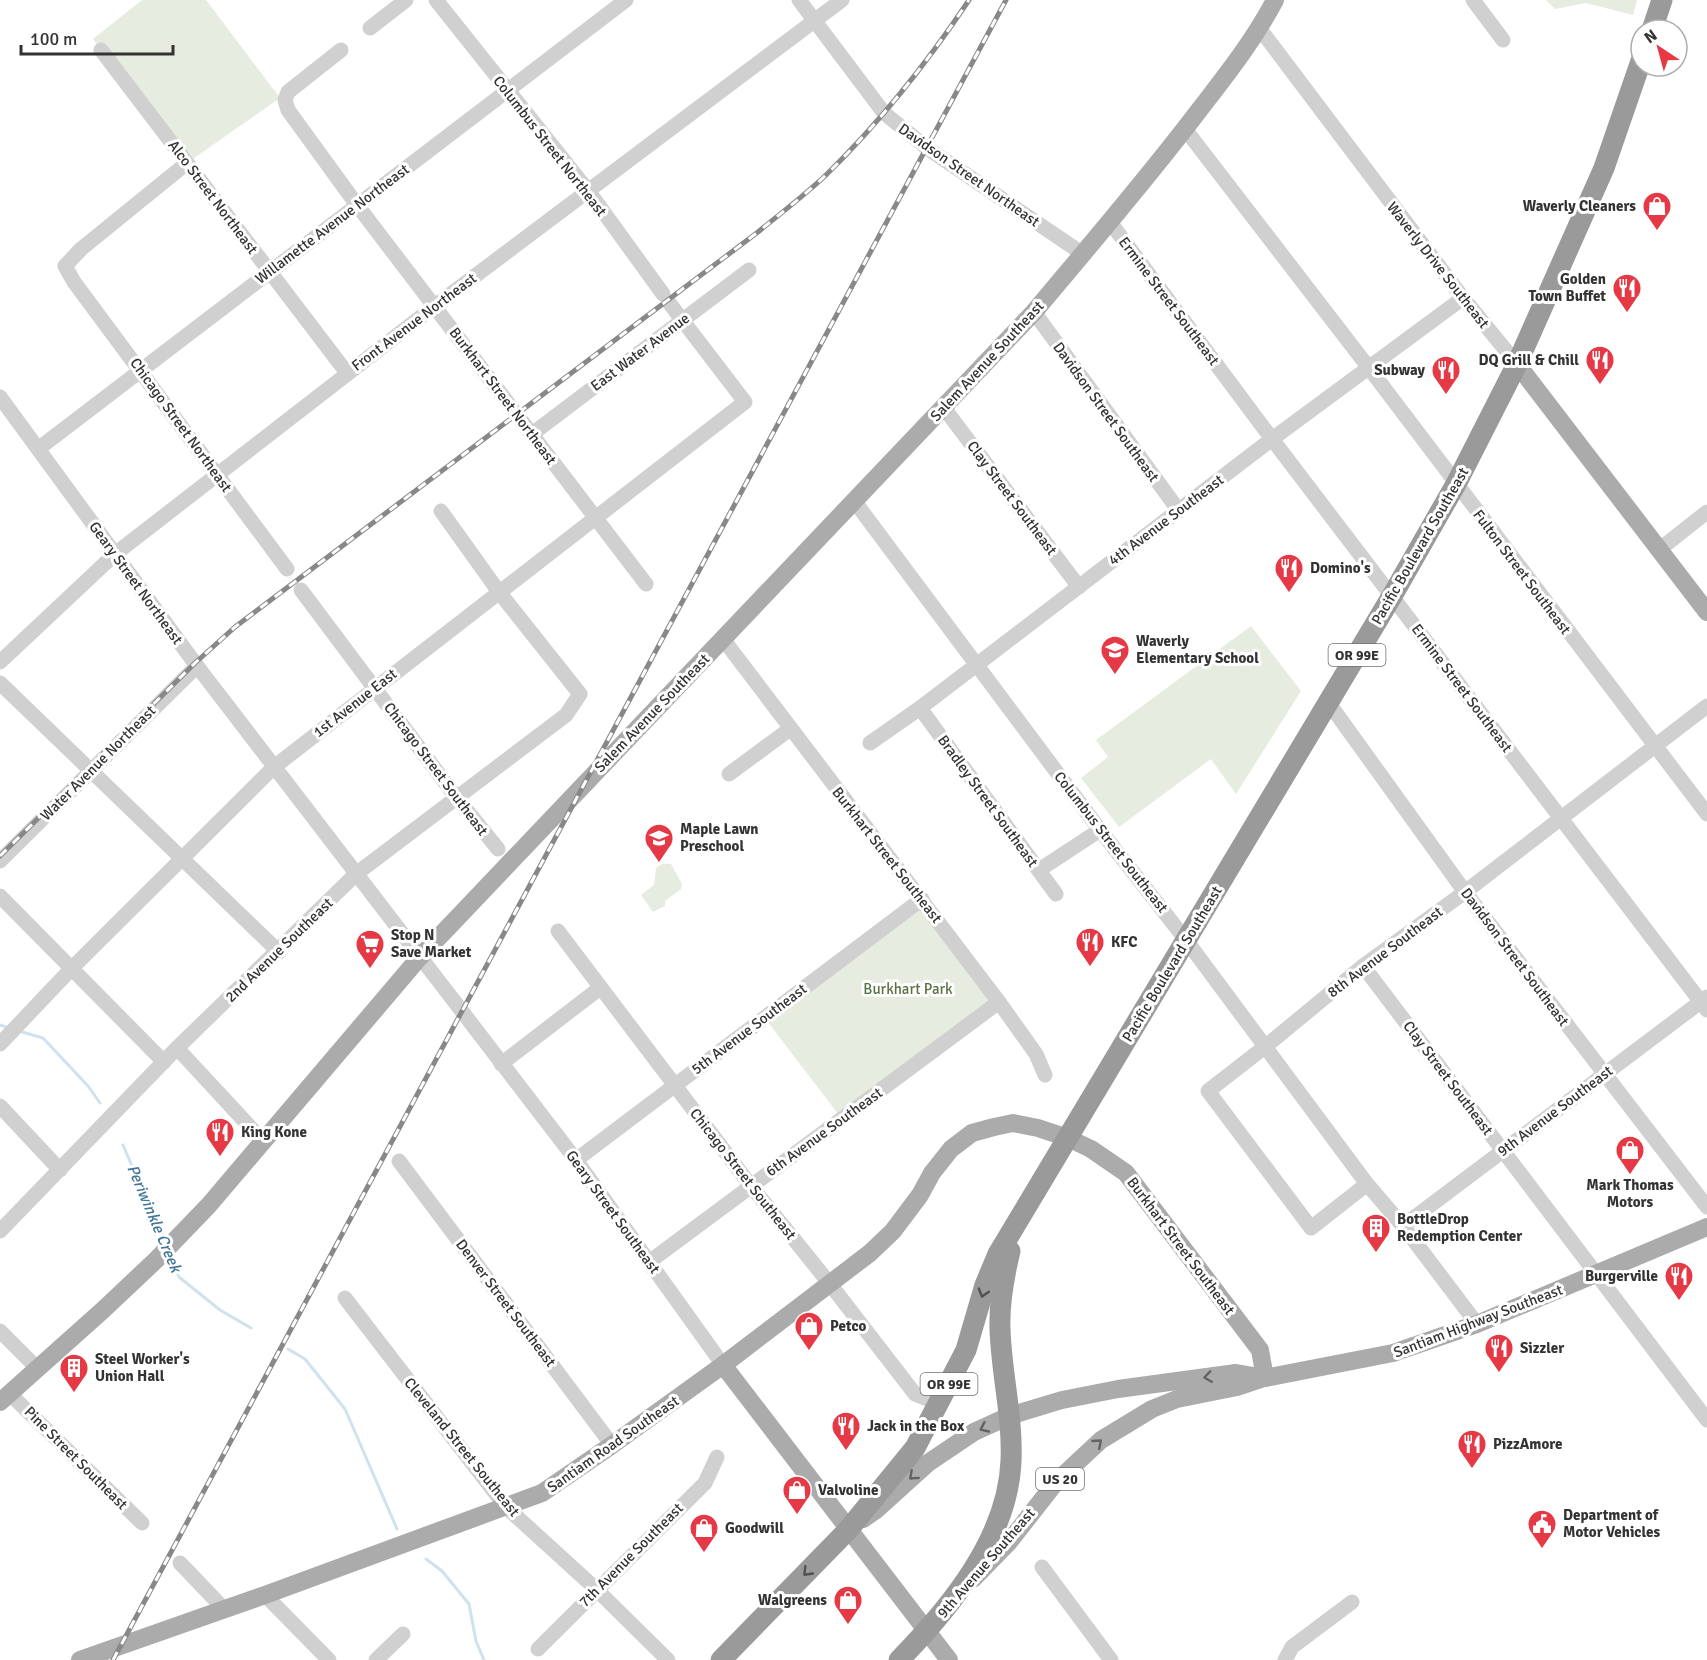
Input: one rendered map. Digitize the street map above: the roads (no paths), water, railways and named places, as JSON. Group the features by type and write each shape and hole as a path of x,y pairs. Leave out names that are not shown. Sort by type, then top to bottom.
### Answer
{"highway":[{"path":"1656,18 1662,0"},
{"name":"Pacific Boulevard Southeast","path":"721,1660 848,1530 915,1448 940,1404 966,1350 985,1286 999,1254 1392,596 1456,484 1517,364 1604,168 1635,78"},
{"name":"Pacific Boulevard Southeast","path":"958,1593 993,1533 1005,1495 1011,1461 1000,1328 1004,1279 1018,1222"},
{"name":"9th Avenue Southeast","path":"899,1660 927,1631 958,1593"}],"main road":[{"name":"Salem Avenue Southeast","path":"5,1398 156,1260 209,1205 420,958 1034,312 1185,129 1260,29 1275,0"},
{"name":"Waverly Drive Southeast","path":"1517,364 1707,612"},
{"name":"Santiam Road Southeast","path":"80,1660 266,1595 542,1493 723,1365 830,1284 894,1231 920,1195 932,1173 951,1149 972,1133 1013,1123 1068,1138"},
{"name":"Burkhart Street Southeast","path":"1068,1138 1091,1149 1126,1173 1260,1350 1265,1378"},
{"name":"Santiam Highway Southeast","path":"848,1530 876,1510 928,1463 974,1432 1009,1416 1062,1400 1118,1389 1236,1373 1265,1378 1393,1353 1477,1324 1707,1227"},
{"name":"Geary Street Southeast","path":"723,1365 949,1660"},
{"name":"9th Avenue Southeast","path":"958,1593 1009,1542 1056,1482 1101,1440 1152,1409 1177,1399 1237,1387 1265,1378"}],"street":[{"path":"370,28 406,0"},
{"name":"Columbus Street Northeast","path":"436,0 589,192 666,299 745,402"},
{"name":"Willamette Avenue Northeast","path":"38,449 626,0"},
{"name":"Davidson Street Northeast","path":"799,0 884,113 927,148 1083,254"},
{"name":"Front Avenue Northeast","path":"0,662 115,554 347,373 842,0"},
{"path":"1473,0 1503,40"},
{"name":"Waverly Drive Southeast","path":"1260,29 1463,298 1517,364"},
{"name":"Alco Street Northeast","path":"101,50 347,373"},
{"name":"Burkhart Street Northeast","path":"341,50 288,92 285,100 288,110 357,205 595,518"},
{"name":"Fulton Street Southeast","path":"1185,129 1707,814"},
{"name":"Chicago Street Northeast","path":"187,163 81,249 65,266 74,282 287,569"},
{"name":"Ermine Street Southeast","path":"1110,222 1560,818 1705,1003"},
{"name":"East Water Avenue","path":"532,434 749,270"},
{"name":"4th Avenue Southeast","path":"870,743 920,708 1272,439 1463,298"},
{"name":"Davidson Street Southeast","path":"1034,312 1179,511"},
{"name":"Geary Street Northeast","path":"0,397 194,662 274,767"},
{"name":"1st Avenue East","path":"0,1044 72,968 274,767 745,402"},
{"name":"Clay Street Southeast","path":"945,408 1079,587"},
{"name":"Columbus Street Southeast","path":"855,502 1100,830 1266,1046 1367,1184 1403,1226 1477,1324"},
{"path":"441,511 499,592"},
{"path":"1660,549 1707,512"},
{"path":"595,518 646,584"},
{"path":"301,590 375,688"},
{"name":"2nd Avenue Southeast","path":"0,1231 177,1048 279,952 356,874 566,715 580,694 499,592"},
{"name":"Burkhart Street Southeast","path":"723,639 999,1002 1036,1054 1045,1075"},
{"name":"Water Avenue Northeast","path":"0,849 87,768 194,662"},
{"path":"0,683 279,952"},
{"name":"Chicago Street Southeast","path":"375,688 456,797 498,849"},
{"name":"Davidson Street Southeast","path":"1328,702 1465,892 1707,1207"},
{"name":"8th Avenue Southeast","path":"1367,1184 1311,1228 1208,1091 1363,966 1465,892 1707,706"},
{"name":"Bradley Street Southeast","path":"920,708 1056,894"},
{"path":"729,774 790,729"},
{"name":"Geary Street Southeast","path":"274,767 576,1160 723,1365"},
{"name":"Water Avenue Northeast","path":"0,861 87,768"},
{"path":"1039,870 1100,830"},
{"path":"0,896 164,1062"},
{"name":"5th Avenue Southeast","path":"576,1160 922,899"},
{"name":"Chicago Street Southeast","path":"558,931 751,1186 915,1394 940,1404"},
{"name":"Clay Street Southeast","path":"1363,966 1707,1420"},
{"path":"501,1064 600,988"},
{"name":"6th Avenue Southeast","path":"649,1262 999,1002"},
{"name":"9th Avenue Southeast","path":"1403,1226 1604,1074 1705,1003"},
{"path":"177,1048 264,1142"},
{"path":"0,1106 60,1170"},
{"name":"Denver Street Southeast","path":"399,1161 612,1445"},
{"name":"Cleveland Street Southeast","path":"345,1298 506,1507 596,1589 668,1660"},
{"path":"0,1331 38,1370"},
{"name":"Pine Street Southeast","path":"5,1398 142,1523"},
{"name":"7th Avenue Southeast","path":"538,1649 705,1483 717,1457"},
{"path":"180,1563 224,1609"},
{"path":"1042,1567 1111,1660"},
{"path":"266,1595 329,1660"},
{"path":"1284,1660 1292,1647 1352,1602"},
{"path":"376,1660 403,1634"}],"waterway":[{"name":"Periwinkle Creek","path":"0,1025 9,1028"},
{"name":"Periwinkle Creek","path":"19,1031 43,1038 88,1086 100,1103"},
{"name":"Periwinkle Creek","path":"123,1145 164,1240"},
{"name":"Periwinkle Creek","path":"170,1255 179,1277 220,1310 251,1328"},
{"name":"Periwinkle Creek","path":"288,1349 305,1359 345,1409 397,1529"},
{"name":"Periwinkle Creek","path":"426,1559 442,1571 469,1604 476,1641 484,1660"}],"railway":[{"path":"0,856 195,663 235,627 758,232 818,182 846,155 902,91 969,0"},
{"path":"113,1660 1006,0"}],"place":[{"name":"Waverly Cleaners","path":"1657,232"},
{"name":"Golden Town Buffet","path":"1627,314"},
{"name":"DQ Grill & Chill","path":"1600,386"},
{"name":"Subway","path":"1446,396"},
{"name":"Domino's","path":"1289,594"},
{"name":"Waverly Elementary School","path":"1115,676"},
{"name":"Maple Lawn Preschool","path":"659,864"},
{"name":"KFC","path":"1090,968"},
{"name":"Stop N Save Market","path":"370,970"},
{"name":"King Kone","path":"220,1158"},
{"name":"Mark Thomas Motors","path":"1630,1176"},
{"name":"BottleDrop Redemption Center","path":"1376,1254"},
{"name":"Burgerville","path":"1679,1302"},
{"name":"Petco","path":"809,1352"},
{"name":"Sizzler","path":"1499,1374"},
{"name":"Steel Worker's Union Hall","path":"74,1394"},
{"name":"Jack in the Box","path":"846,1452"},
{"name":"PizzAmore","path":"1472,1470"},
{"name":"Valvoline","path":"797,1516"},
{"name":"Department of Motor Vehicles","path":"1542,1550"},
{"name":"Goodwill","path":"704,1554"},
{"name":"Walgreens","path":"848,1626"}],"park label":[{"name":"Burkhart Park","path":"908,989"}]}
